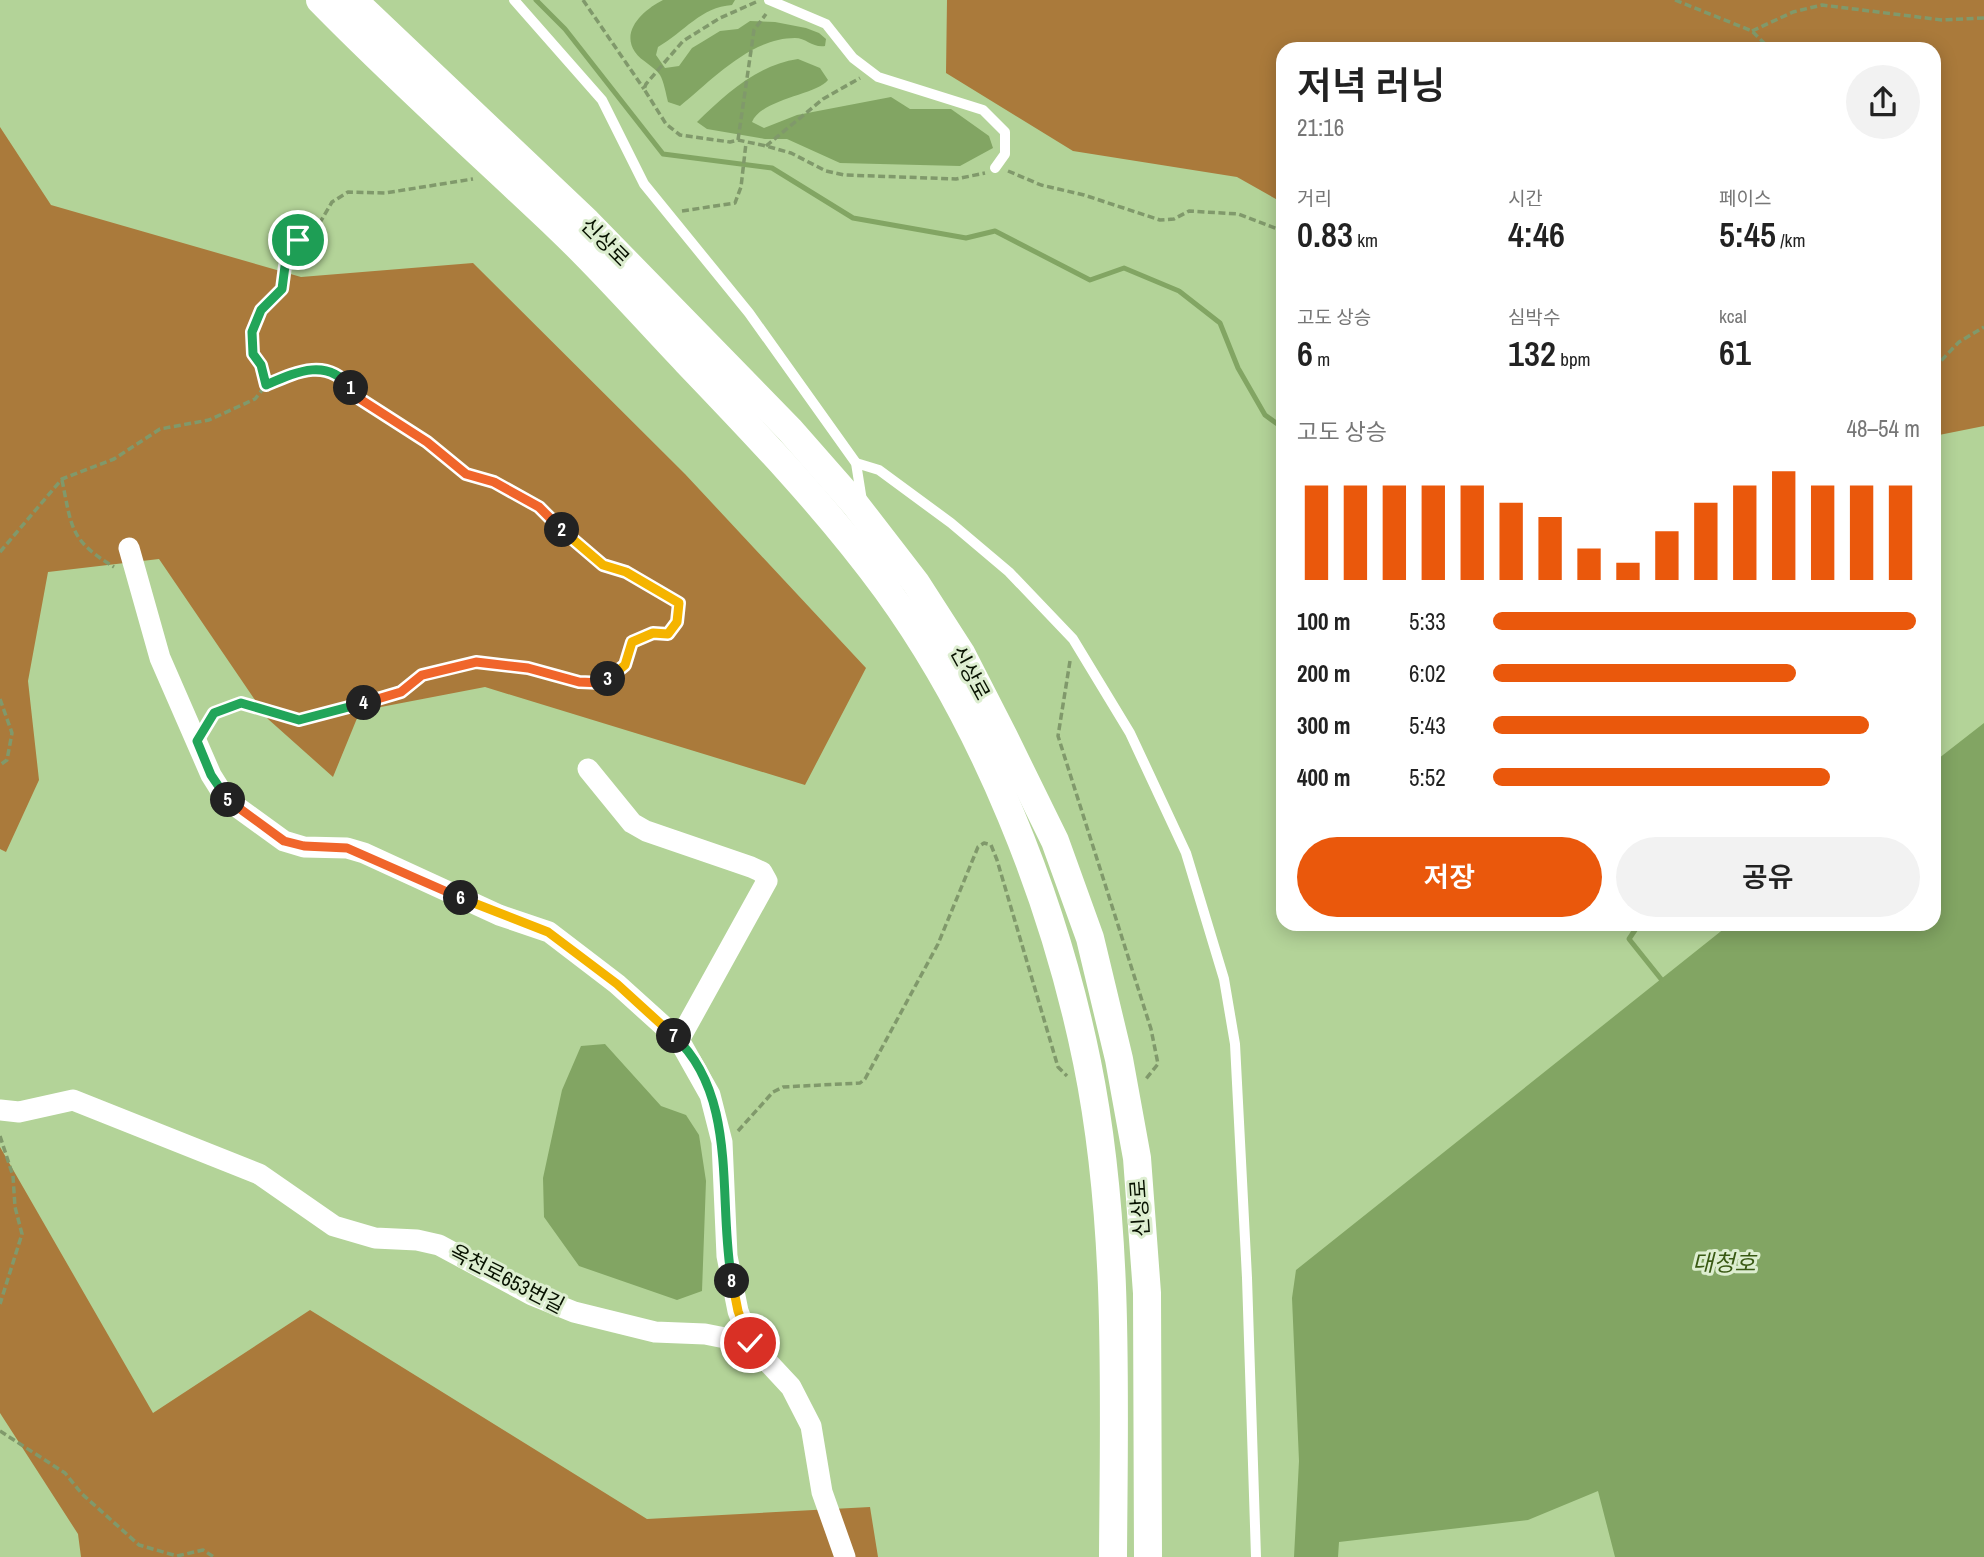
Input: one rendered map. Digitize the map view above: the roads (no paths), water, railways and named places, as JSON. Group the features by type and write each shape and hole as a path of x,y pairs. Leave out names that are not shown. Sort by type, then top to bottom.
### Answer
{"street":[{"name":"신상로","path":"320,0 565,234 766,444 831,519 889,593 935,665 978,745 1026,849 1058,946 1078,1069 1102,1159 1112,1292 1113,1557"},
{"name":"신상로","path":"353,0 587,222 790,430 865,517 916,583 961,653 1055,841 1090,938 1119,1059 1137,1158 1147,1293 1148,1557"},
{"path":"129,548 160,658 211,775 226,799 284,841 304,846 347,848 364,853 499,915 548,932 617,984 679,1040 710,1096 722,1142 727,1256 738,1311 750,1343 790,1387 811,1426 822,1492 845,1557"},
{"path":"588,769 632,823 646,831 751,867 762,872 768,881 679,1040"},
{"name":"옥천로653번길","path":"0,1110 19,1112 73,1100 259,1174 334,1226 375,1238 417,1240 439,1245 532,1295 574,1312 655,1332 705,1334 750,1343"}],"lane":[{"path":"514,0 602,100 644,184 750,313 856,463 865,517"},
{"path":"769,0 826,24 853,58 878,77 983,110 1005,132 1006,154 995,168"},
{"path":"856,463 879,470 951,523 1009,572 1073,639 1130,733 1186,853 1224,979 1234,1033 1248,1278 1256,1556"}],"water":[{"path":"663,0 735,0 732,5 702,15 658,47 656,55 665,68 679,66 692,48 720,31 738,29 750,21 775,22 806,28 826,39 825,46 795,38 762,45 718,73 680,106 668,102 660,75 635,52 631,44 633,28 637,21"},
{"path":"798,59 820,68 828,80 812,90 766,108 757,114 752,122 764,128 797,115 891,97 910,109 951,109 989,136 993,148 960,166 840,163 787,139 765,139 707,129 697,122 743,82 769,67"},
{"name":"대청호","path":"1984,723 1984,1557 1615,1557 1598,1491 1528,1520 1339,1542 1338,1557 1294,1557 1299,1461 1292,1298 1296,1270 1721,931 1941,931 1941,757"},
{"path":"605,1044 661,1106 686,1115 699,1135 706,1181 702,1291 677,1300 579,1266 544,1217 543,1178 562,1090 581,1046"}],"waterway":[{"path":"536,0 565,29 663,154 772,168 853,218 966,238 995,231 1090,280 1124,268 1179,291 1220,323 1238,368 1265,415 1276,423"},
{"path":"1634,931 1629,939 1661,979"}]}
